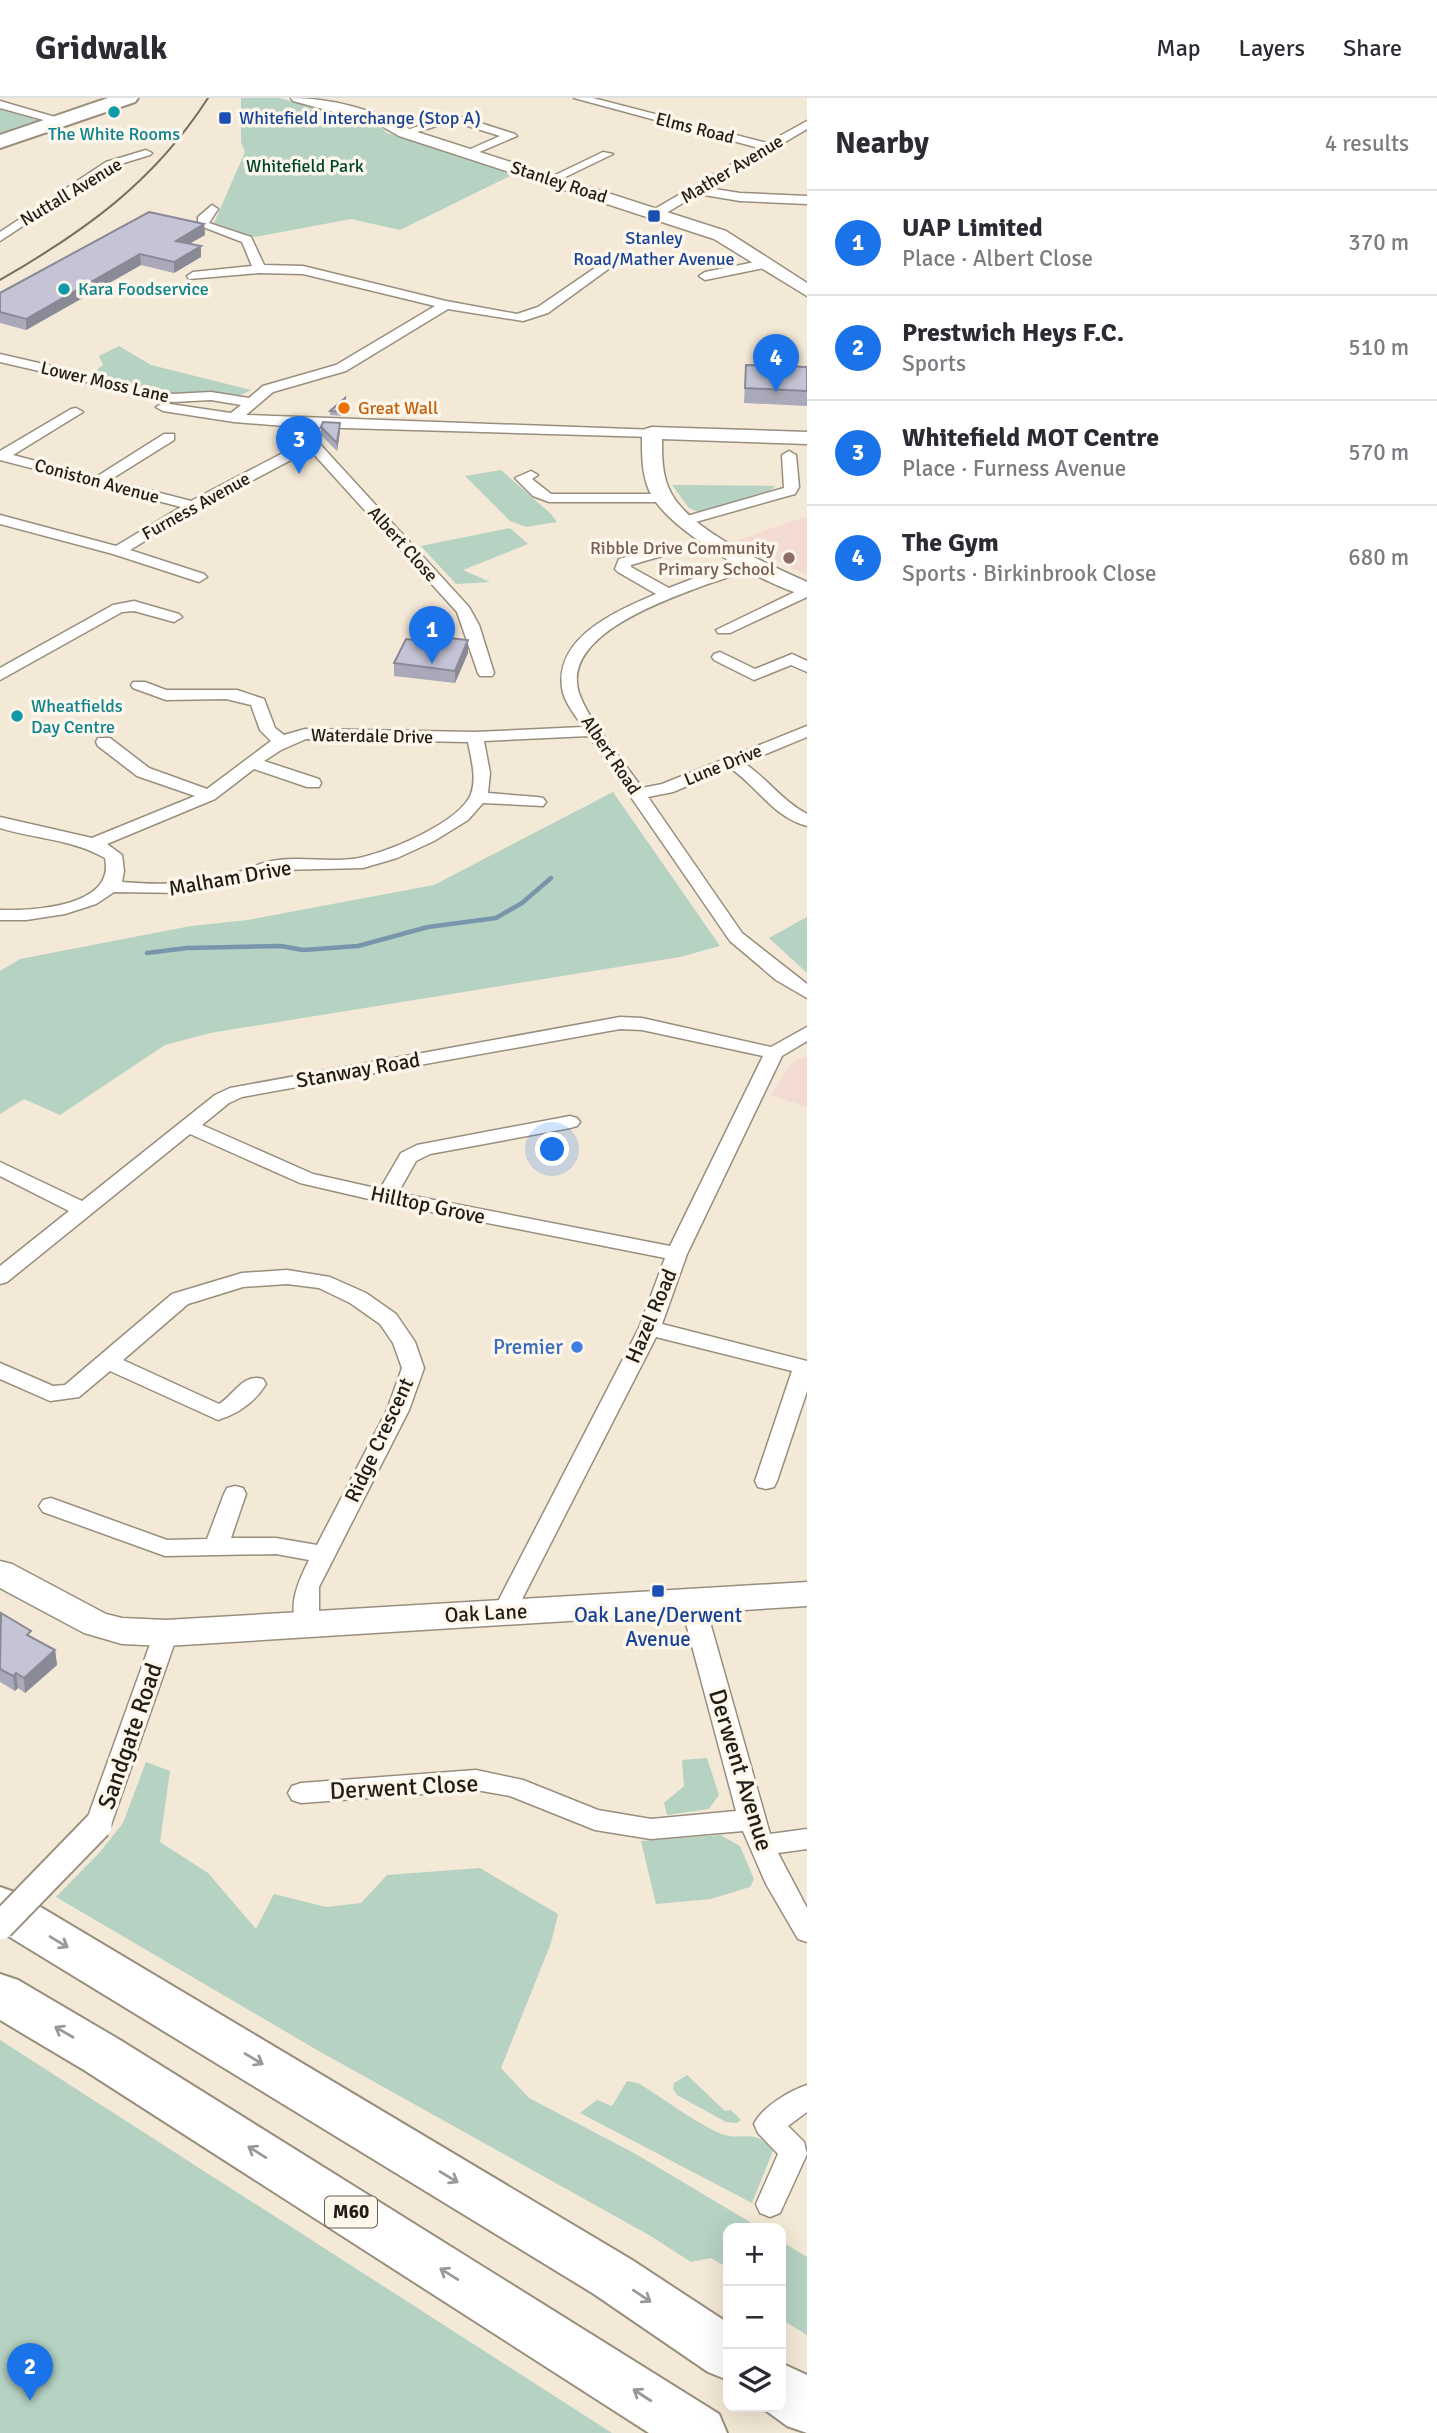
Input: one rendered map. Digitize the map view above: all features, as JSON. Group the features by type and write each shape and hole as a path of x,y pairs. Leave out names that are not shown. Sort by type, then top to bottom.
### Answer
{"highway":[{"path":"0,142 128,98"},
{"path":"0,1908 567,2248 716,2343"},
{"name":"M60","path":"0,1995 102,2055 699,2433"},
{"path":"786,2370 807,2380"},
{"path":"786,2392 807,2407"}],"street":[{"name":"Stanley Road","path":"299,98 384,121 405,133 725,237 807,291"},
{"name":"Elms Road","path":"580,98 769,146"},
{"path":"0,104 58,121"},
{"path":"405,133 452,117 510,136 470,153"},
{"name":"Mather Avenue","path":"657,213 807,124"},
{"path":"551,180 607,154"},
{"name":"Nuttall Avenue","path":"3,231 110,164 137,157"},
{"path":"698,190 740,197 807,200"},
{"path":"212,209 202,220 204,225 247,240 259,269"},
{"path":"193,276 259,269 303,270 446,305 517,318 543,310 612,262"},
{"path":"705,276 765,264"},
{"path":"692,266 720,286"},
{"path":"234,418 268,388 341,368 446,305"},
{"name":"Lower Moss Lane","path":"0,358 173,398 211,396 251,403"},
{"path":"0,372 129,401 234,418 301,423 807,438"},
{"path":"1,456 76,412"},
{"name":"Albert Close","path":"301,423 312,444 464,610 474,626 480,659 486,673"},
{"path":"652,432 653,469 662,498 685,521 748,562 807,591"},
{"path":"99,481 169,436"},
{"name":"Furness Avenue","path":"118,551 193,506 312,444"},
{"path":"685,521 790,491 792,487 789,455"},
{"name":"Coniston Avenue","path":"1,456 193,506"},
{"path":"531,475 522,478 538,493 549,498 662,498"},
{"path":"0,519 199,576"},
{"path":"670,595 623,569 624,562 674,548"},
{"name":"Albert Road","path":"748,562 636,610 591,636 574,664 569,685 573,698 593,731 736,937 807,992"},
{"path":"724,629 807,591"},
{"path":"0,674 118,608 134,607 174,617"},
{"path":"748,618 768,629"},
{"path":"719,657 754,675 792,659 807,667"},
{"path":"145,690 168,695 221,693 247,696 258,702 268,730 281,741"},
{"name":"Waterdale Drive","path":"95,843 181,810 209,795 281,741 305,734 475,737 593,731"},
{"name":"Lune Drive","path":"637,794 667,788 807,731"},
{"path":"475,737 483,775 479,798 518,797 537,803"},
{"path":"104,743 143,772 209,795"},
{"path":"251,762 313,783"},
{"path":"731,762 750,774 783,808 807,821"},
{"name":"Malham Drive","path":"111,886 147,891 195,888 235,879 266,867 362,864 386,856 436,832 464,816 479,798"},
{"path":"0,822 18,829 75,836 95,843 113,855 117,870 111,886 98,897 39,914 0,915"},
{"name":"Stanway Road","path":"0,1277 222,1099 237,1092 621,1023 642,1024 774,1054"},
{"path":"774,1054 807,1033"},
{"name":"Hazel Road","path":"505,1611 650,1328 677,1254 774,1054"},
{"path":"386,1197 408,1157 424,1149 570,1122"},
{"name":"Hilltop Grove","path":"188,1126 307,1178 386,1197 677,1254"},
{"path":"0,1168 83,1210"},
{"name":"Ridge Crescent","path":"0,1370 50,1394 71,1392 180,1299 243,1280 288,1278 323,1282 358,1298 388,1318 404,1342 413,1368 398,1410 307,1587 307,1623"},
{"path":"650,1328 805,1367 766,1481"},
{"path":"107,1361 218,1412 230,1409 255,1384"},
{"path":"216,1547 235,1493"},
{"path":"51,1506 165,1548 276,1546 323,1554"},
{"name":"Oak Lane","path":"0,1573 96,1624 122,1631 166,1633 807,1594"},
{"name":"Derwent Avenue","path":"692,1601 751,1820 777,1881 807,1931"},
{"name":"Sandgate Road","path":"0,1926 98,1825 166,1633"},
{"name":"Derwent Close","path":"301,1793 476,1780 514,1787 595,1820 651,1829 751,1820"},
{"path":"762,1845 807,1839"},
{"path":"770,2204 794,2151 768,2124 807,2097"}],"shaded area":[{"name":"Ribble Drive Community Primary School","path":"807,516 807,575 736,541"},
{"path":"807,1055 807,1107 771,1095 791,1064"}],"green space":[{"name":"Whitefield Park","path":"241,98 279,98 378,125 387,133 516,173 400,230 351,219 255,237 214,223 245,152 241,142"},
{"path":"0,109 41,121 0,136"},
{"path":"119,346 151,365 251,390 236,396 195,397 148,390 89,376 103,365 99,356"},
{"path":"501,470 557,522 526,527 510,521 465,476"},
{"path":"672,485 776,486 769,491 698,512 689,508"},
{"path":"510,528 528,544 463,570 490,582 456,584 421,546"},
{"path":"613,792 720,946 680,957 210,1033 165,1045 60,1115 24,1099 0,1114 0,971 20,959 191,926 248,920 434,885"},
{"path":"807,917 807,973 769,938"},
{"path":"707,1758 719,1795 709,1809 667,1815 664,1803 684,1786 682,1760"},
{"path":"146,1762 170,1771 160,1842 208,1873 256,1929 274,1894 326,1907 361,1903 387,1875 480,1868 558,1914 551,1943 501,2068 529,2098 634,2153 752,2223 723,2223 723,2265 711,2258 691,2262 649,2235 317,2050 56,1897 100,1852 123,1823"},
{"path":"720,1835 740,1846 754,1879 750,1887 711,1899 656,1904 641,1841"},
{"path":"0,2040 612,2433 0,2433"},
{"path":"687,2075 725,2111 731,2110 741,2120 737,2123 726,2122 677,2095 673,2089 674,2083"},
{"path":"627,2081 638,2083 719,2133 734,2137 754,2137 766,2143 773,2151 752,2203 580,2113 597,2100 612,2106"},
{"path":"786,2244 807,2257 807,2335 786,2322"}],"building":[{"name":"Kara Foodservice","path":"149,212 204,224 176,241 201,246 174,262 140,254 26,319 0,312 0,293"},
{"path":"746,365 807,367 807,391 745,388"},
{"path":"345,398 343,412 330,411"},
{"path":"323,422 340,423 337,443 321,427"},
{"path":"419,635 468,640 455,671 394,663 406,639 416,640"},
{"path":"1,1613 31,1631 27,1635 55,1650 24,1678 0,1669"}],"waterway":[{"path":"147,953 187,948 281,946 303,950 358,946 428,927 496,918 522,903 551,878"}],"tram line":[{"path":"0,280 61,243 116,202 165,155 208,98"}],"place":[{"name":"The White Rooms","path":"114,112"},
{"name":"Whitefield Interchange (Stop A)","path":"225,118"},
{"name":"Stanley Road/Mather Avenue","path":"654,216"},
{"name":"Kara Foodservice","path":"64,289"},
{"name":"The Gym","path":"776,392"},
{"name":"Great Wall","path":"344,408"},
{"name":"Whitefield MOT Centre","path":"299,474"},
{"name":"Ribble Drive Community Primary School","path":"789,558"},
{"name":"UAP Limited","path":"432,664"},
{"name":"Wheatfields Day Centre","path":"17,716"},
{"name":"Premier","path":"577,1347"},
{"name":"Oak Lane/Derwent Avenue","path":"658,1591"},
{"name":"Prestwich Heys F.C.","path":"30,2401"}]}
